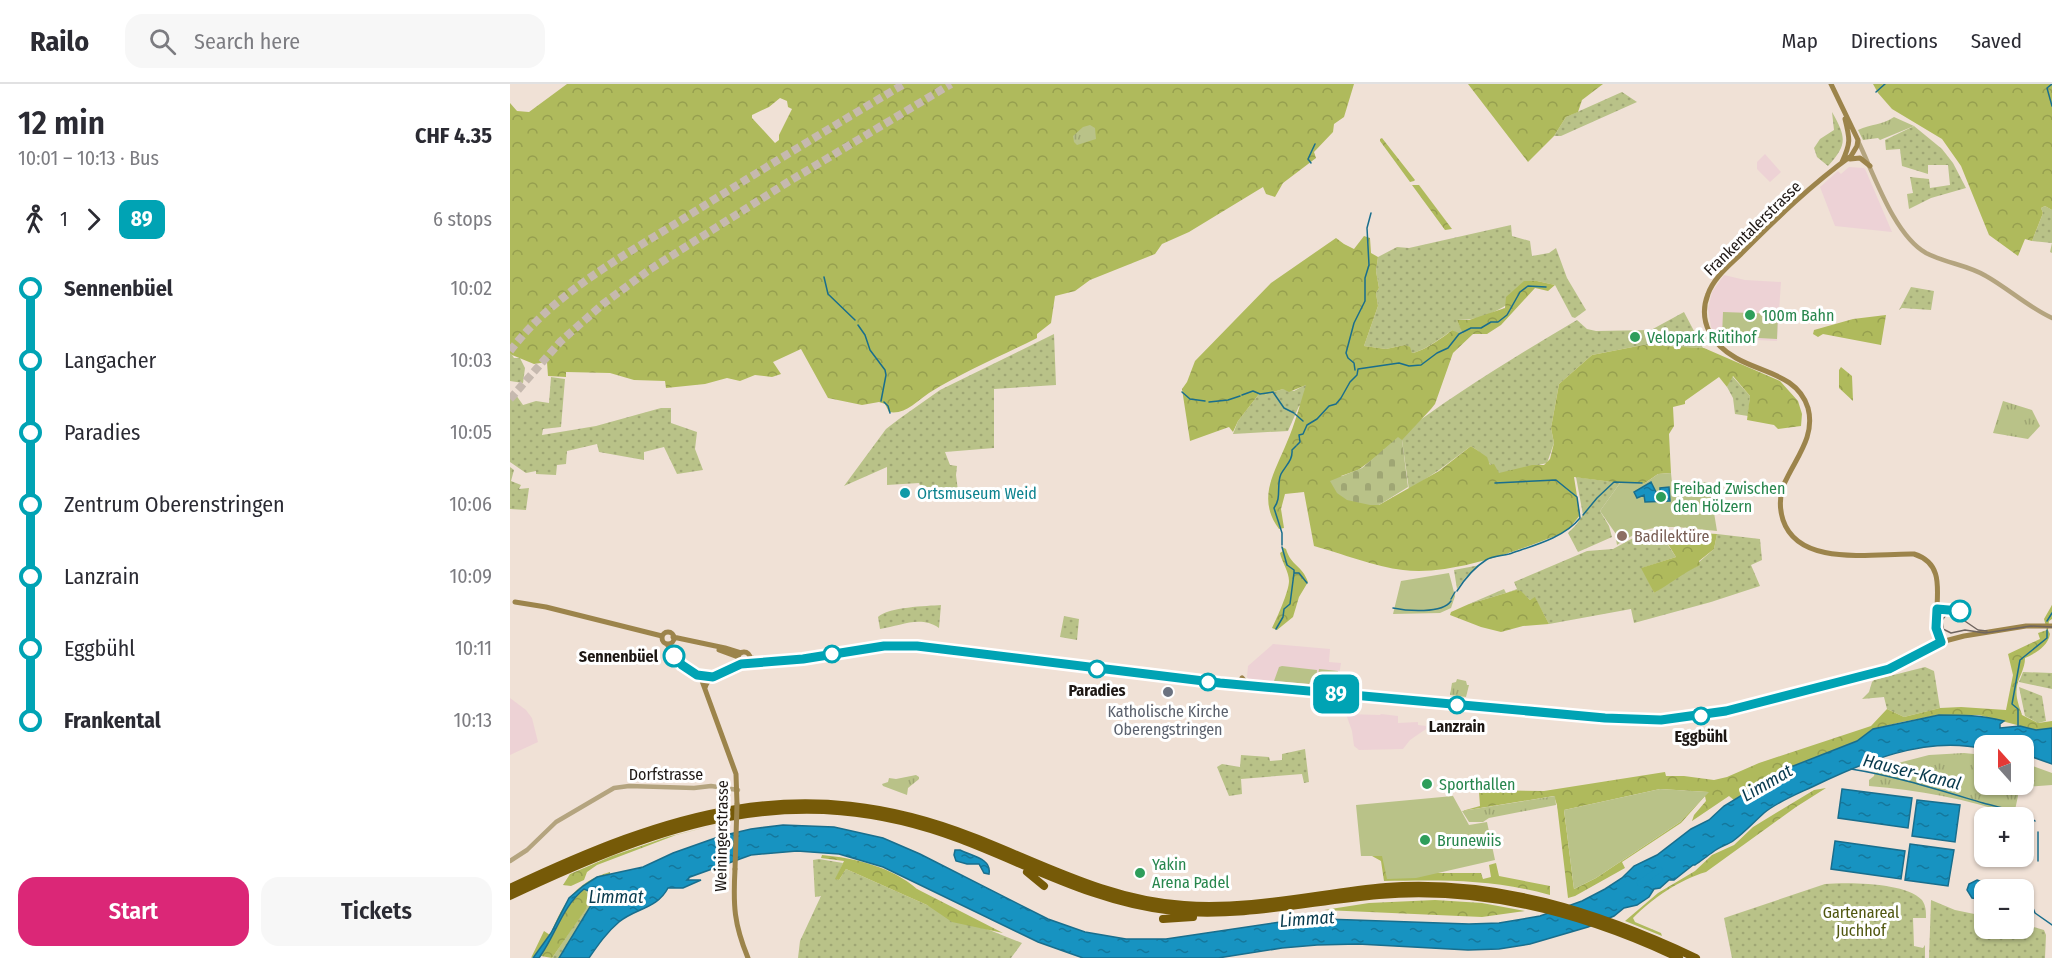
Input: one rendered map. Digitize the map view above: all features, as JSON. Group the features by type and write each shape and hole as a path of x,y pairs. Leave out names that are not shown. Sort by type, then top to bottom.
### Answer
{"highway":[{"path":"510,896 568,865 640,832 695,816 754,806 816,804 867,808 928,821 974,837 1089,885 1156,902 1235,905 1413,886 1486,890 1541,900 1597,916 1696,958"},
{"path":"510,888 568,865 677,828 734,815 784,810 837,811 888,818 934,830 1089,892 1158,909 1239,912 1376,895 1424,892 1482,897 1529,904 1609,929 1679,958"},
{"path":"994,853 1031,874 1044,886"},
{"path":"1163,919 1239,916 1331,901"}],"main road":[{"path":"1831,84 1858,140 1849,144 1844,112"},
{"name":"Frankentalerstrasse","path":"1858,140 1851,156 1784,213 1720,275 1707,297 1704,311 1712,338 1725,352 1790,383 1806,404 1810,422 1808,435 1781,492 1781,513 1791,534 1805,546 1825,553 1921,556 1932,564 1937,574 1936,628 1941,642"},
{"name":"Frankentalerstrasse","path":"1840,164 1849,144"},
{"path":"1840,164 1858,158 1870,166"},
{"path":"513,601 609,626 615,625 662,636 668,632 673,639 734,650 746,661"},
{"path":"706,680 746,661 803,659 884,646 917,646 1249,686 1645,720 1684,718 1715,713 1889,669 1941,642 1977,633 2026,626 2052,626"},
{"name":"Weiningerstrasse","path":"662,636 663,642 667,644 677,661 702,681 733,764 738,790 735,920 748,958"},
{"path":"667,644 673,639"},
{"path":"740,655 747,653 746,661"},
{"path":"697,675 706,680"},
{"path":"1242,678 1249,686"},
{"path":"705,690 706,680"}],"street":[{"path":"1858,140 1897,223 1911,242 1935,257 1985,275 2052,318"},
{"name":"Dorfstrasse","path":"510,861 527,850 556,822 614,788 711,786 738,790"}],"shaded area":[{"path":"1765,154 1781,172 1770,182 1757,169 1757,162"},
{"path":"1849,167 1864,168 1866,171 1892,232 1835,226 1820,187 1838,171 1841,174"},
{"path":"1724,275 1745,280 1781,282 1777,341 1737,339 1721,343 1719,341 1711,327 1708,309 1712,292"},
{"path":"1273,644 1330,649 1329,662 1341,663 1337,688 1249,680 1248,666"},
{"path":"510,698 526,710 532,718 538,742 510,755"},
{"path":"1346,714 1398,716 1398,723 1418,722 1418,725 1426,726 1426,729 1410,740 1403,749 1359,750 1354,746"}],"green space":[{"path":"567,84 1354,84 1344,117 1334,124 1333,132 1314,152 1316,158 1283,183 1275,197 1266,194 1263,187 1189,232 1162,244 1155,254 1090,280 1075,291 1055,296 1051,323 1037,334 1037,338 955,378 910,407 895,412 889,412 885,404 879,402 862,405 828,398 801,349 773,362 781,374 772,377 755,375 740,381 727,378 705,384 666,388 665,381 634,380 610,373 566,372 566,377 548,376 547,362 534,364 512,355 510,353 510,103 517,111 529,112","holes":["780,98 787,101 788,107 792,109 779,135 779,140 775,143 752,118 752,115 769,107"]},
{"path":"1468,84 1603,84 1582,100 1578,112 1566,117 1554,136 1528,162"},
{"path":"1873,84 2052,84 2052,210 2045,206 2041,208 2043,213 2032,241 2025,239 2018,256 1989,235 1961,166 1942,139 1892,109"},
{"path":"1622,92 1637,102 1561,136 1554,136 1566,117"},
{"path":"1832,112 1843,140 1839,152 1828,166 1817,157 1814,148 1820,139 1834,130"},
{"path":"1894,117 1914,126 1880,140 1878,138 1863,140 1858,130 1886,122"},
{"path":"1090,125 1095,128 1096,139 1077,145 1073,136 1083,127"},
{"path":"1914,126 1942,149 1953,163 1966,188 1931,198 1909,209 1907,194 1913,193 1910,177 1929,179 1930,188 1950,185 1948,165 1928,165 1928,174 1902,166 1900,149 1886,150 1885,140"},
{"path":"1382,138 1414,181 1410,182 1380,141"},
{"path":"1412,185 1419,185 1452,229 1445,230"},
{"path":"2045,206 2052,210 2052,243 2032,241 2043,213 2041,208"},
{"path":"1511,225 1512,236 1530,241 1532,256 1549,253 1556,248 1567,278 1586,310 1575,318 1572,317 1555,285 1537,281 1510,303 1491,313 1481,317 1457,320 1464,334 1461,335 1452,330 1432,344 1412,353 1405,345 1386,349 1364,346 1378,306 1376,293 1379,288 1376,271 1378,257 1397,247 1409,248"},
{"path":"1364,236 1370,238 1371,253 1378,257 1376,271 1379,288 1376,293 1378,306 1364,346 1386,349 1405,345 1410,347 1412,353 1416,352 1433,344 1452,330 1463,334 1457,320 1469,320 1505,308 1506,297 1524,281 1555,285 1548,291 1535,288 1501,325 1487,334 1473,334 1453,353 1435,404 1431,409 1402,440 1383,450 1358,470 1341,476 1379,505 1439,471 1471,446 1487,457 1490,465 1494,464 1499,473 1532,465 1544,465 1550,459 1554,443 1551,428 1559,384 1592,355 1643,345 1704,348 1780,381 1798,401 1802,414 1801,426 1778,429 1774,425 1747,420 1750,396 1733,376 1727,387 1719,377 1685,401 1685,404 1673,407 1674,426 1669,434 1671,473 1658,474 1645,483 1620,483 1574,477 1580,515 1569,529 1558,535 1482,561 1421,571 1381,566 1314,546 1304,492 1285,494 1281,509 1284,528 1279,529 1272,518 1268,496 1273,475 1306,385 1289,392 1283,389 1264,395 1259,394 1238,421 1233,432 1229,427 1190,441 1182,389 1195,361 1271,283 1336,238 1354,249"},
{"path":"1911,287 1934,291 1931,310 1902,308 1899,310"},
{"path":"1684,312 1703,348 1643,345 1592,355 1559,384 1551,428 1554,443 1547,463 1499,474 1471,446 1409,490 1402,440 1397,437 1486,376 1577,320 1587,329 1596,331 1651,330"},
{"path":"1723,312 1778,314 1777,339 1722,336"},
{"path":"1886,315 1881,345 1823,334 1818,337 1813,334 1814,330 1853,319"},
{"path":"1651,330 1680,339 1679,345 1648,343"},
{"path":"1054,334 1056,385 994,389 994,448 945,452 950,465 957,466 959,499 922,491 919,483 887,485 887,467 844,486 886,429 899,419 940,390"},
{"path":"510,352 514,358 520,358 525,368 523,383 510,381"},
{"path":"1841,367 1852,376 1853,401 1839,388"},
{"path":"1732,376 1750,396 1748,416 1735,414 1733,398 1727,387"},
{"path":"551,377 565,379 561,427 543,429 542,435 596,426 661,408 671,408 671,423 697,432 695,449 703,470 677,474 664,447 644,452 644,460 599,452 597,444 567,451 566,464 557,465 556,475 536,474 536,471 526,473 510,462 510,397 516,395 523,405 536,401 549,403"},
{"path":"1307,384 1314,397 1299,406 1288,431 1233,434 1238,421 1259,394 1264,395 1283,389 1294,391"},
{"path":"2003,401 2032,410 2040,426 2028,439 1993,433"},
{"path":"1398,437 1402,440 1408,487 1379,505 1347,500 1337,493 1330,481 1362,468"},
{"path":"510,467 514,470 511,481 521,485 519,489 529,488 526,510 510,509"},
{"name":"Freibad Zwischen den Hölzern","path":"1671,473 1672,483 1709,482 1717,531 1659,527 1642,531 1617,545 1618,537 1600,511 1620,483 1645,483 1658,474"},
{"path":"1576,477 1620,483 1600,511 1609,526 1612,537 1578,552 1568,533 1583,515"},
{"path":"1666,529 1666,542 1676,557 1642,568 1654,593 1679,575 1699,565 1699,562 1714,549 1717,534 1760,539 1762,560 1751,565 1760,586 1634,623 1631,609 1549,624 1535,598 1530,600 1516,590 1506,593 1517,589 1514,582 1587,551 1613,549 1646,531"},
{"path":"1666,531 1717,534 1714,549 1699,561 1700,565 1654,593 1641,568 1676,557 1666,541"},
{"path":"1282,547 1286,549 1308,582 1299,597 1293,617 1277,630 1272,628 1285,598 1289,581 1280,553 1283,551"},
{"path":"1480,565 1465,578 1457,589 1454,570"},
{"path":"1449,573 1455,596 1451,608 1440,613 1393,614 1401,581"},
{"path":"1504,589 1506,593 1469,604"},
{"path":"1516,590 1521,591 1530,600 1535,597 1549,624 1523,626 1501,632 1450,615 1451,612 1469,604"},
{"path":"941,605 939,628 925,622 918,622 880,629 878,617 890,611"},
{"path":"2052,605 2049,638 2041,649 2025,658 2017,694 2022,715 2038,723 2052,721 2052,728 2036,730 1979,715 1939,715 1873,729 1857,741 1783,770 1737,799 1734,800 1729,796 1692,821 1694,815 1706,801 1705,796 1681,823 1622,862 1625,868 1575,896 1568,898 1554,796 1462,811 1480,806 1479,792 1482,790 1544,791 1665,772 1666,776 1714,780 1727,777 1759,763 1871,726 1887,709 1904,717 1940,708 2006,710 2013,675 2008,654 2040,639 2038,633 2047,630 2044,619","holes":["1660,789 1708,792 1680,822 1596,878 1574,889 1564,810"]},
{"path":"1064,616 1079,619 1077,640 1060,637"},
{"path":"1279,667 1317,670 1316,682 1309,684 1274,681"},
{"path":"1925,667 1934,671 1940,708 1904,717 1887,709 1884,697 1862,699 1869,692 1874,680"},
{"path":"1319,669 1338,671 1337,686 1317,684"},
{"path":"2023,672 2052,673 2052,689 2019,682"},
{"path":"1457,679 1466,681 1469,685 1466,697 1450,695 1452,683"},
{"path":"2019,687 2042,696 2046,721 2038,723 2025,716"},
{"path":"1305,749 1309,782 1304,783 1302,774 1241,779 1242,794 1229,796 1217,767 1222,764 1240,767 1241,755 1269,757 1270,761 1282,760 1282,754"},
{"path":"1974,754 1974,795 2018,795 2016,807 1988,807 1942,796 1869,786 1869,780 1874,776 1875,769 1929,755"},
{"path":"2034,767 2052,773 2052,785 2034,786"},
{"path":"916,775 919,779 908,788 907,795 882,784 888,782 889,778"},
{"path":"1826,788 1706,872 1686,880 1649,903 1633,918 1635,922 1661,933 1662,936 1625,921 1658,893 1695,871 1712,855 1734,845 1753,827 1814,790"},
{"path":"1660,789 1709,792 1680,822 1596,878 1574,889 1564,810"},
{"name":"Brunewiis","path":"1453,796 1469,825 1487,822 1495,860 1416,878 1387,879 1382,856 1361,856 1356,805"},
{"path":"1555,796 1556,805 1489,818 1483,822 1469,822 1462,811"},
{"path":"719,824 676,835 597,865 587,872 584,880 571,886 563,885 570,874 612,856 667,837"},
{"path":"1379,854 1439,873 1481,873 1483,879 1491,877 1489,865 1496,863 1499,876 1550,886 1550,895 1488,883 1384,881 1381,861 1372,856"},
{"path":"822,855 847,858 885,869 917,889 1003,933 952,922 927,905 846,869 839,880 835,879 844,861 821,858"},
{"path":"813,860 843,863 836,879 839,880 846,869 1022,943 1011,958 798,958 800,941 821,896 815,897"},
{"path":"610,872 584,885 576,892 552,930 566,903 579,888 588,881"},
{"name":"Gartenareal Juchhof","path":"1825,884 1890,886 1914,894 1922,900 1926,909 1926,918 1913,918 1914,946 1923,948 1925,945 1925,958 1732,958 1724,918"},
{"path":"584,889 589,891 593,902 559,958 552,958 586,908 588,898"},
{"path":"584,889 588,898 586,909 552,958 541,956 539,958 564,912"},
{"path":"1435,900 1482,903 1525,911 1482,917 1324,910 1369,903"},
{"name":"Gartenareal Juchhof","path":"1931,900 1955,910 1974,914 1974,939 2034,939 2034,927 2044,930 2046,935 2045,958 1929,958"},
{"path":"544,931 549,935 539,950 531,958"}],"water":[{"path":"1651,482 1657,494 1660,494 1660,488 1669,487 1670,501 1645,502 1644,495 1637,498 1634,492"},
{"name":"Limmat","path":"1939,715 1980,716 2004,721 2000,724 2000,728 2020,726 2036,730 2052,728 2052,764 2034,758 2034,735 1974,735 1974,748 1940,746 1917,748 1874,760 1775,805 1733,841 1693,865 1674,880 1669,880 1660,888 1654,889 1649,897 1637,905 1624,908 1614,916 1588,927 1530,944 1499,949 1468,950 1358,944 1282,948 1218,958 1083,958 1038,942 883,867 839,854 797,851 751,855 690,877 687,880 701,880 683,888 668,888 658,900 626,917 607,934 589,958 559,958 593,902 589,891 584,889 565,912 539,958 533,958 551,933 569,898 597,877 643,867 673,853 721,836 783,825 834,827 883,838 920,854 1048,919 1085,932 1126,939 1166,939 1287,921 1325,919 1469,924 1499,923 1540,916 1582,901 1605,889 1622,878 1634,866 1657,855 1691,829 1709,820 1724,806 1783,770 1857,741 1873,729"},
{"path":"1842,789 1912,798 1908,828 1838,818"},
{"path":"1917,800 1960,805 1955,842 1912,836"},
{"path":"1835,841 1905,851 1901,879 1831,869"},
{"path":"1910,844 1954,850 1948,886 1905,880"},
{"path":"955,850 980,858 987,864 989,874 984,873 979,864 956,861"},
{"path":"1974,882 1974,898 1967,890 1969,884"}],"waterway":[{"path":"1876,92 1885,84"},
{"path":"2052,84 2047,88 2052,106"},
{"path":"1311,163 1308,159 1315,144"},
{"path":"1355,370 1354,363 1346,353 1354,323 1365,301 1365,278 1369,265 1367,228 1371,213"},
{"path":"824,277 828,294 855,320"},
{"path":"1297,445 1300,442 1299,435 1303,434 1307,425 1341,398 1357,375 1358,369 1399,363 1409,366 1421,365 1448,348 1459,334 1471,328 1481,328 1491,322 1498,322 1507,315 1520,292 1528,286 1546,287"},
{"path":"858,325 865,335 870,350 885,370 881,401"},
{"path":"1242,395 1253,391 1260,394 1273,392 1284,408 1294,413"},
{"path":"1182,392 1190,399 1205,401"},
{"path":"1209,402 1240,396"},
{"path":"884,402 890,413"},
{"path":"1295,414 1303,421"},
{"path":"1282,545 1282,533 1274,508 1278,500 1281,474 1296,446"},
{"path":"1457,591 1470,574 1486,560 1557,536 1580,518 1577,497 1556,480 1495,483"},
{"path":"1583,515 1614,482 1642,483"},
{"path":"1276,629 1283,617 1284,609 1290,604 1294,573 1294,570 1287,565 1282,547"},
{"path":"1294,573 1299,573 1307,583"},
{"path":"1451,599 1455,592"},
{"path":"1393,608 1415,611 1432,610 1451,601"},
{"path":"2047,621 2052,613"},
{"path":"2018,726 2018,709 2012,704 2020,660 2047,638 2047,630"},
{"name":"Hauser-Kanal","path":"1851,769 1934,788 2023,814 2035,821"},
{"name":"Hauser-Kanal","path":"2038,832 2038,861"},
{"name":"Limmat","path":"1640,883 1659,870"},
{"name":"Hauser-Kanal","path":"2034,910 2052,925"}],"tunnel":[{"path":"510,351 547,311 590,278 904,84"},
{"path":"510,399 561,341 603,304 649,270 788,182 951,84"}],"tram line":[{"path":"1987,631 1978,630 1953,613 1947,614 1942,620 1943,629 1951,633 1965,630 1985,633 2031,626 2052,627"}],"bus line":[{"name":"89","path":"674,656 677,661 697,675 713,677 741,664 751,662 803,659 884,646 917,646 1220,683 1605,718 1661,720 1726,711 1889,669 1941,642 1936,628 1937,609 1960,611"}],"place":[{"name":"100m Bahn","path":"1750,315"},
{"name":"Velopark Rütihof","path":"1635,337"},
{"name":"Ortsmuseum Weid","path":"905,493"},
{"name":"Freibad Zwischen den Hölzern","path":"1661,497"},
{"name":"Badilektüre","path":"1622,536"},
{"name":"Sennenbüel","path":"674,656"},
{"name":"Paradies","path":"1097,669"},
{"name":"Katholische Kirche Oberengstringen","path":"1168,692"},
{"name":"Lanzrain","path":"1457,705"},
{"name":"Eggbühl","path":"1701,716"},
{"name":"Sporthallen","path":"1427,784"},
{"name":"Brunewiis","path":"1425,840"},
{"name":"Yakin Arena Padel","path":"1140,873"}]}
